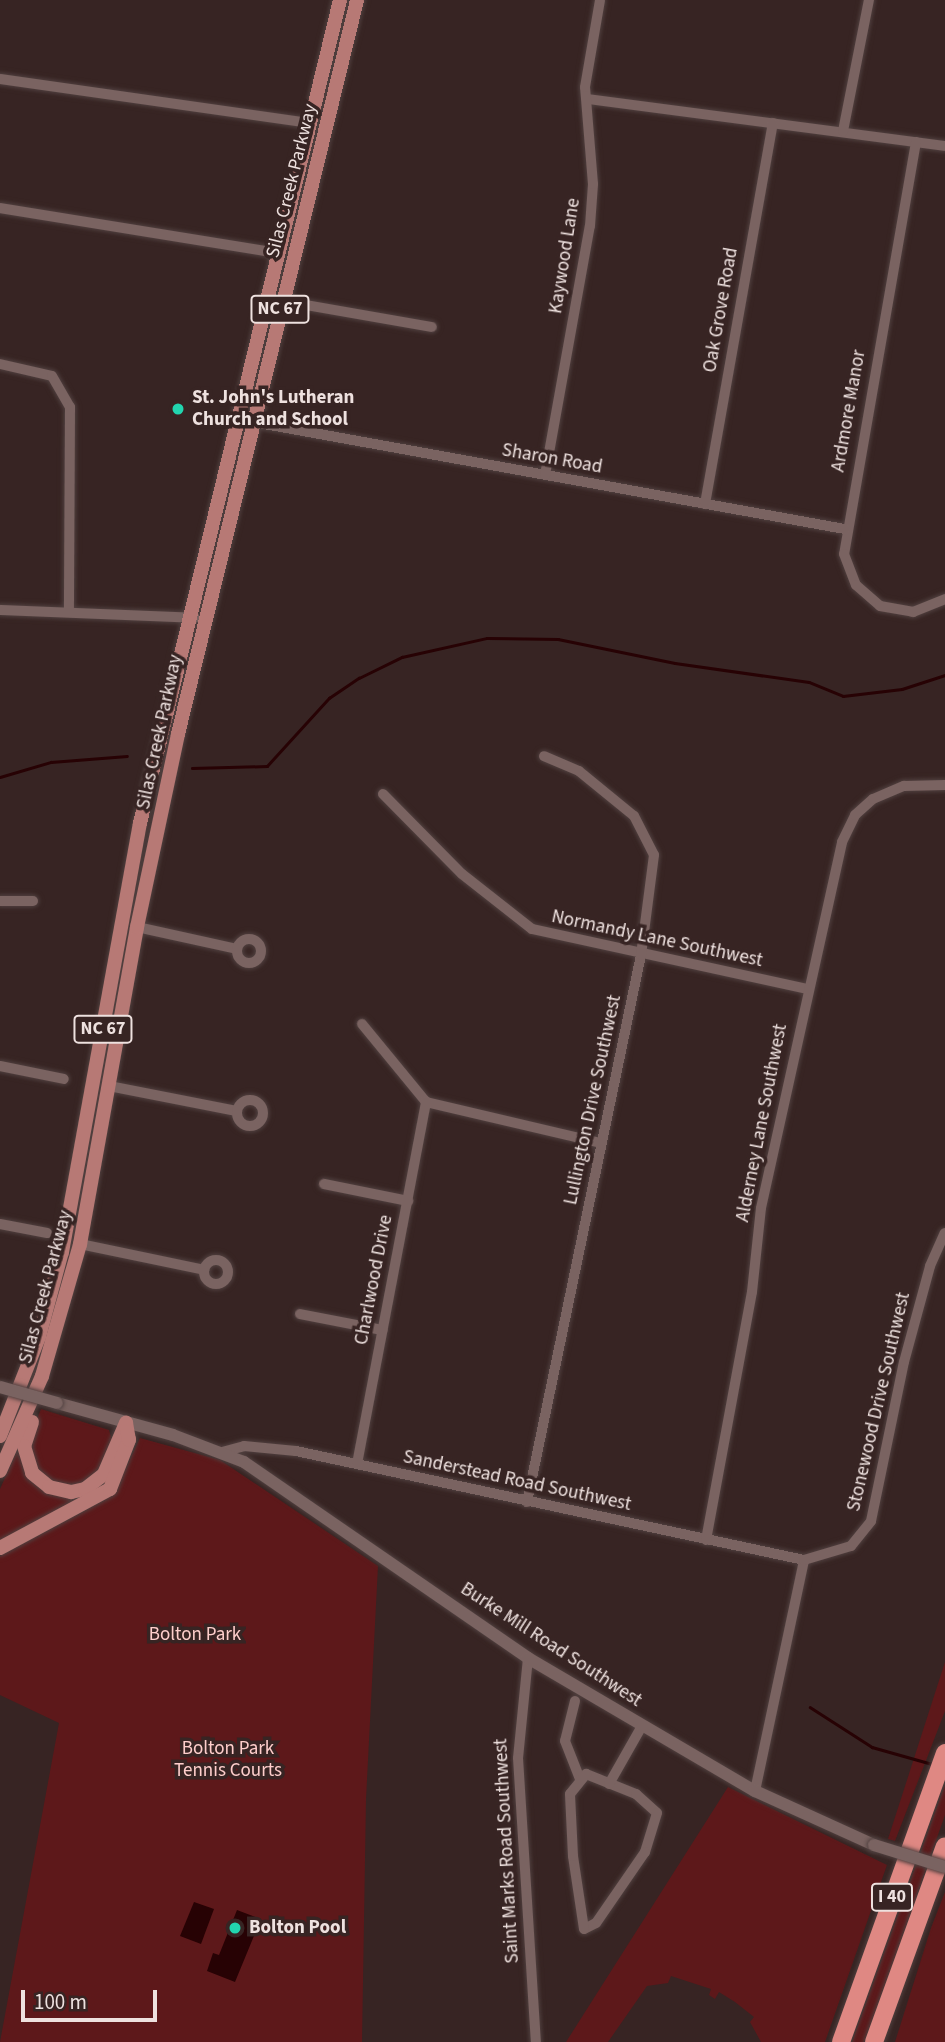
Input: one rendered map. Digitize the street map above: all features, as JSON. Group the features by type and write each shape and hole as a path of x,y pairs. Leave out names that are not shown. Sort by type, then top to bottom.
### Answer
{"highway":[{"name":"I 40","path":"841,2042 945,1753"},
{"name":"I 40","path":"874,2042 945,1846"}],"main road":[{"name":"Silas Creek Parkway","path":"0,1436 32,1357 62,1252 140,823 187,617 340,0"},
{"name":"Silas Creek Parkway","path":"0,1471 54,1342 80,1244 137,927 205,619 357,0"},
{"path":"54,1342 49,1378 24,1446 32,1473 56,1490 85,1489 109,1468 126,1423"},
{"path":"0,1548 110,1489 129,1440 126,1423"}],"street":[{"name":"Kaywood Lane","path":"545,475 590,226 588,99 585,87 600,0"},
{"path":"843,131 869,0"},
{"path":"0,79 309,123"},
{"path":"588,99 945,146"},
{"name":"Oak Grove Road","path":"705,504 774,123"},
{"name":"Ardmore Manor","path":"916,142 845,529 845,562 869,600 892,610 913,612 945,599"},
{"path":"0,208 277,253"},
{"path":"283,301 432,327"},
{"path":"0,364 52,376 70,407 69,610"},
{"name":"Sharon Road","path":"253,422 845,529"},
{"path":"0,610 69,610 205,619"},
{"name":"Lullington Drive Southwest","path":"527,1502 641,955 654,855 634,816 579,771 544,756"},
{"name":"Alderney Lane Southwest","path":"706,1540 752,1292 761,1208 807,989 842,842 855,816 888,792 916,784 945,785"},
{"name":"Normandy Lane Southwest","path":"383,794 462,874 532,929 641,955 807,989"},
{"path":"0,901 33,901"},
{"path":"137,927 237,949"},
{"path":"362,1024 426,1102 601,1143"},
{"path":"0,1066 64,1079"},
{"path":"109,1086 237,1111"},
{"name":"Charlwood Drive","path":"356,1464 426,1102"},
{"path":"324,1184 408,1201"},
{"path":"0,1224 47,1233"},
{"name":"Stonewood Drive Southwest","path":"804,1560 851,1546 871,1521 904,1362 930,1266 945,1233"},
{"path":"80,1244 204,1270"},
{"path":"300,1314 382,1330"},
{"name":"Burke Mill Road Southwest","path":"0,1387 222,1452 264,1473 528,1658 642,1727 755,1791 874,1846 945,1867"},
{"name":"Sanderstead Road Southwest","path":"222,1452 244,1446 302,1452 804,1560"},
{"path":"755,1791 804,1560"},
{"name":"Saint Marks Road Southwest","path":"528,1658 517,1738 536,2042"},
{"path":"575,1701 565,1741 580,1779"},
{"path":"609,1784 642,1727"},
{"path":"586,1774 609,1784 650,1803 657,1813 657,1825 613,1900 596,1923 584,1928 573,1856 570,1794 580,1779 586,1774"}],"green space":[{"path":"41,1409 109,1430 112,1441 106,1462 87,1483 61,1486 39,1473 29,1438"},
{"name":"Bolton Park","path":"140,1438 220,1460 378,1566 366,1799 362,2042 0,2042 59,1723 0,1695 0,1556 105,1500 119,1483"},
{"path":"22,1440 31,1478 91,1497 0,1542 0,1489"},
{"path":"945,1662 945,1711 895,1841 888,1839"},
{"path":"945,1785 945,1815 893,1962 864,2042 852,2042"},
{"path":"728,1787 887,1865 825,2042 761,2042 750,2022 754,2017 735,2002 719,1992 715,1999 709,1995 711,1989 671,1976 668,1983 647,1986 608,2042 566,2042"},
{"path":"945,1892 945,2042 895,2042 931,1928"}],"shaded area":[{"path":"194,1902 214,1909 201,1944 180,1936"},
{"path":"237,1910 261,1919 235,1982 207,1971 213,1953 219,1955"}],"waterway":[{"path":"192,768 267,766 329,698 359,678 402,657 487,638 558,639 675,663 809,682 843,696 902,689 945,675"},
{"path":"0,777 51,762 127,756"},
{"path":"810,1707 872,1747 932,1764"}],"place":[{"name":"St. John's Lutheran Church and School","path":"178,409"},
{"name":"Bolton Pool","path":"235,1928"}],"park label":[{"name":"Bolton Park Tennis Courts","path":"228,1760"}]}
